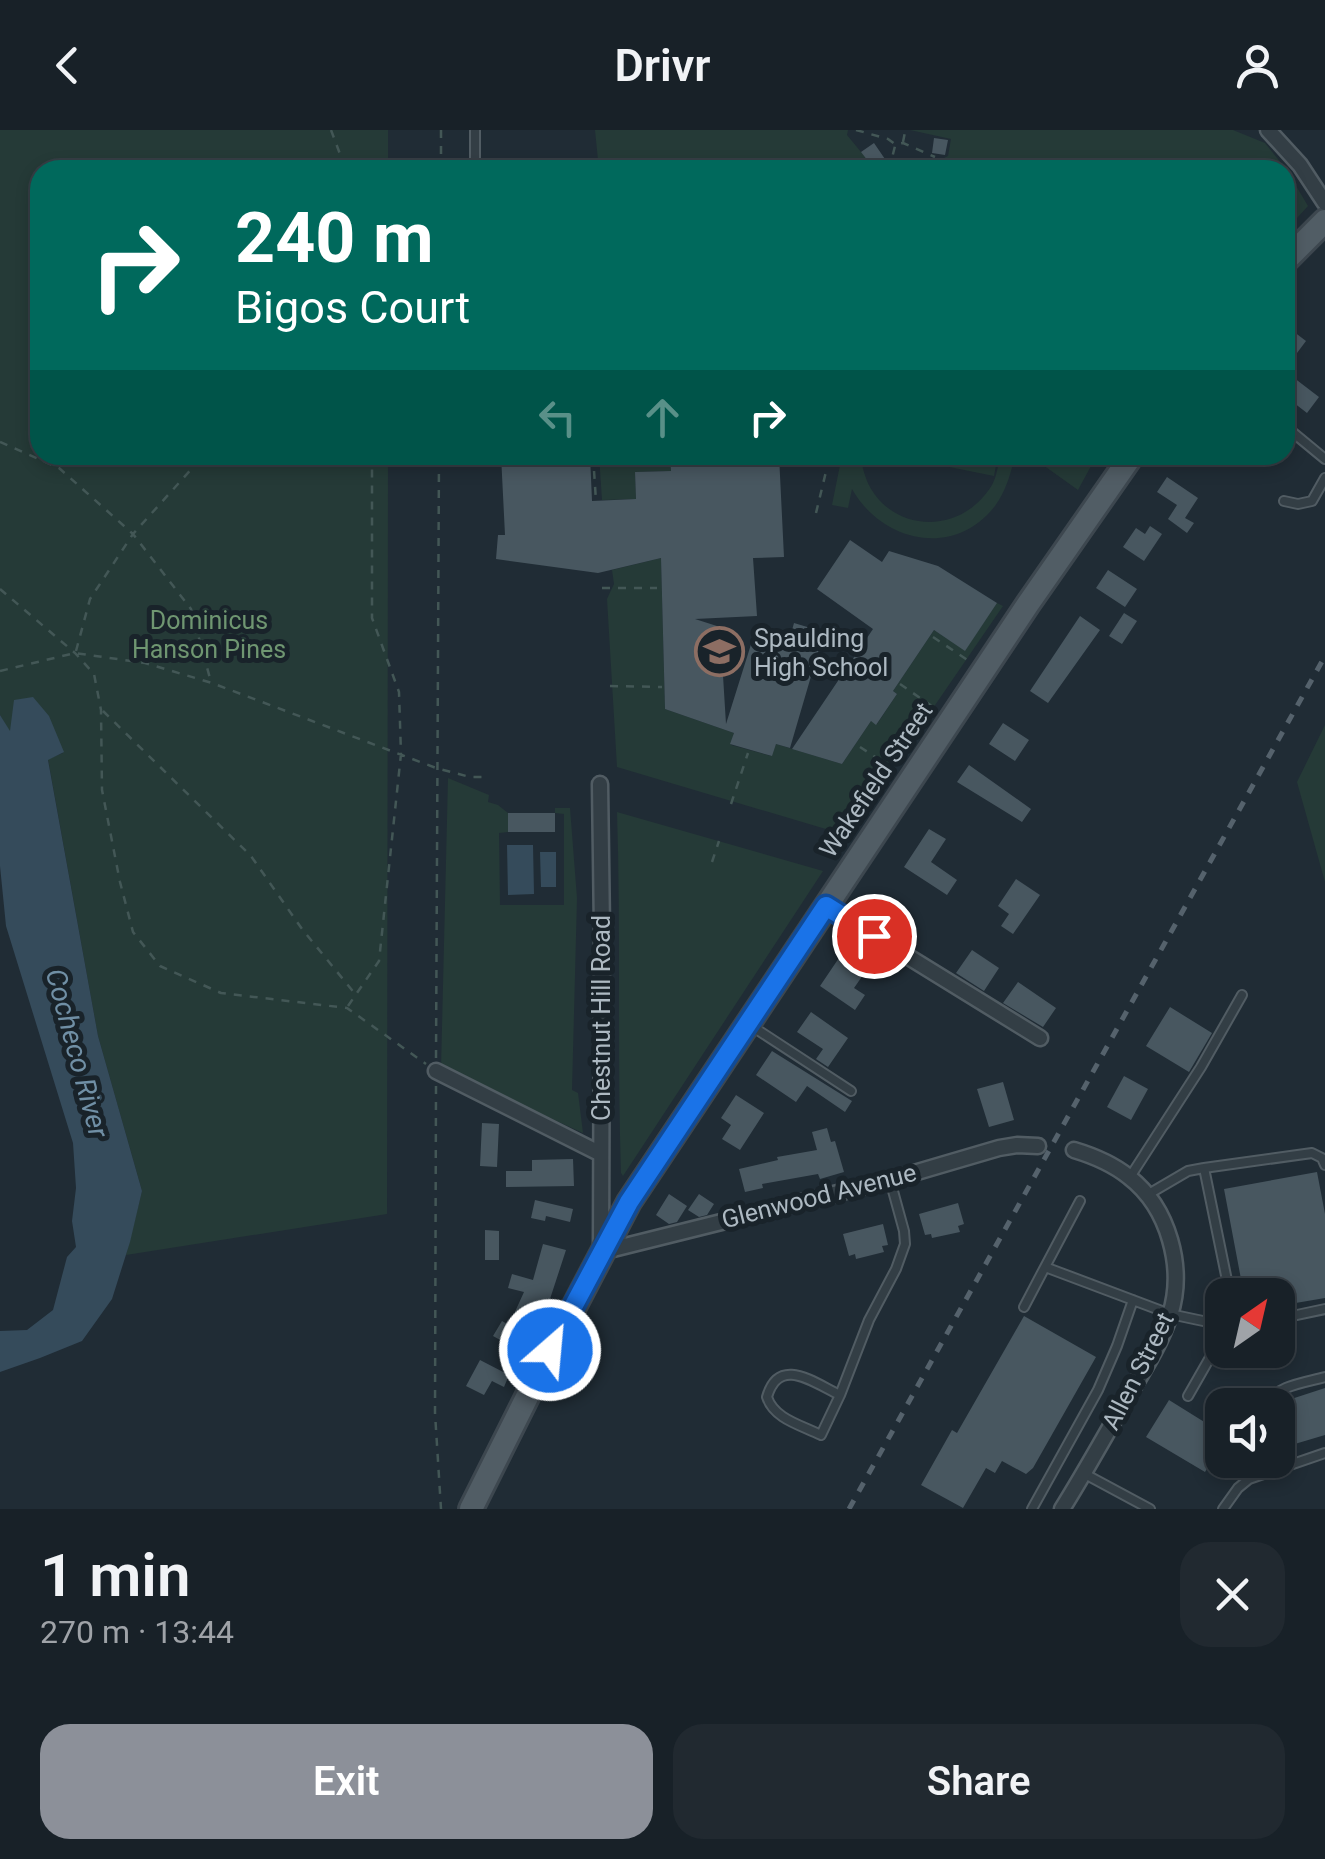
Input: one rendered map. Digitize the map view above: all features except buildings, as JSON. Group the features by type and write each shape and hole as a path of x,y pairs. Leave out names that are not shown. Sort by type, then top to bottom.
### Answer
{"main road":[{"path":"1295,251 1325,220"},
{"name":"Wakefield Street","path":"472,1509 629,1202 1125,465"}],"street":[{"path":"1268,130 1300,165 1325,203"},
{"name":"Chestnut Hill Road","path":"600,784 601,1252"},
{"path":"826,906 1040,1038"},
{"path":"436,1071 601,1154"},
{"name":"Glenwood Avenue","path":"601,1252 890,1180 1000,1148 1038,1146"},
{"name":"Allen Street","path":"1062,1509 1156,1347 1170,1314 1175,1278 1171,1243 1147,1195 1130,1177 1098,1158 1074,1150"}],"lane":[{"path":"475,130 475,160"},
{"path":"1295,434 1325,459"},
{"path":"1312,501 1325,478"},
{"path":"1284,501 1304,504 1325,496"},
{"path":"1130,1177 1242,996"},
{"path":"748,1023 851,1091"},
{"path":"1147,1195 1188,1171 1204,1168 1312,1153 1322,1158 1325,1165"},
{"path":"1204,1168 1227,1278"},
{"path":"840,1395 794,1374 784,1374 774,1380 767,1397 777,1414 821,1434 840,1395 869,1320 905,1244 890,1180"},
{"path":"1024,1307 1080,1201"},
{"path":"1045,1267 1170,1314 1205,1322"},
{"path":"1032,1509 1098,1390 1132,1300"},
{"path":"1295,1316 1325,1310"},
{"path":"1188,1396 1205,1366"},
{"path":"1285,1388 1325,1377"},
{"path":"1223,1509 1249,1479 1325,1452"},
{"path":"1084,1473 1150,1509"}],"path":[{"path":"331,130 342,160"},
{"path":"441,130 441,160"},
{"path":"856,130 895,144 903,143 934,158"},
{"path":"888,140 891,130"},
{"path":"903,130 903,143"},
{"path":"892,160 895,144"},
{"path":"0,442 30,455"},
{"path":"53,465 133,534 192,610 212,683"},
{"path":"75,652 90,599 133,534 195,465"},
{"path":"347,1008 379,961 401,754 399,692 372,618 372,465"},
{"path":"439,465 435,1396 441,1509"},
{"path":"594,465 596,501"},
{"path":"816,513 828,465"},
{"path":"0,588 75,652 94,674 102,710 102,790 120,882 133,932 160,966 221,993 347,1008 436,1071"},
{"path":"602,588 657,588"},
{"path":"933,637 969,662"},
{"path":"0,671 75,652 145,663 212,683 436,768 470,777 483,776"},
{"path":"900,684 936,709"},
{"path":"610,686 662,686"},
{"path":"102,710 251,856 302,929 356,995"},
{"path":"860,747 895,770"},
{"path":"731,804 748,752"},
{"path":"712,862 719,841"}],"green space":[{"name":"Dominicus Hanson Pines","path":"0,130 388,130 388,160 30,160 30,465 388,465 387,1214 126,1255 142,1191 98,1036 48,759 63,753 10,733 0,715"},
{"path":"595,130 848,130 847,135 861,152 882,160 598,160"},
{"path":"910,130 1233,130 1265,143 1279,160 940,160 948,156 951,139"},
{"path":"1295,184 1308,206 1295,220"},
{"path":"600,465 671,465 671,471 635,472 636,499 602,500"},
{"path":"840,465 863,465 878,499 914,520 935,522 956,517 976,504 992,485 998,465 1012,465 995,506 978,523 940,538 900,532 865,507 852,489 848,508 832,505"},
{"path":"940,465 996,465 994,476"},
{"path":"1043,465 1092,465 1078,490"},
{"path":"661,558 665,709 734,733 731,745 771,756 776,744 842,764 871,721 877,724 897,694 893,691 934,630 965,650 997,603 1003,606 846,835 617,767 607,599 614,584 612,570"},
{"path":"1325,725 1325,882 1297,782"},
{"path":"448,778 489,795 488,802 508,813 508,832 499,833 500,905 564,905 564,814 555,813 555,808 570,808 577,898 572,1090 578,1093 583,1133 441,1068"},
{"path":"617,812 823,871 623,1176 620,1128"}],"water":[{"name":"Cocheco River","path":"33,697 49,716 64,752 48,760 98,1036 142,1191 112,1299 82,1341 0,1372 0,1331 27,1330 53,1310 67,1257 76,1247 72,1221 76,1188 73,1143 6,926 0,866 0,715 10,731 14,700"},
{"path":"507,845 533,845 534,894 508,895"},
{"path":"540,852 556,852 556,887 541,887"}],"railway":[{"path":"849,1509 1325,656"}],"place":[{"name":"Spaulding High School","path":"719,652"}],"route":[{"path":"550,1350 629,1202 826,906 874,936"}]}
